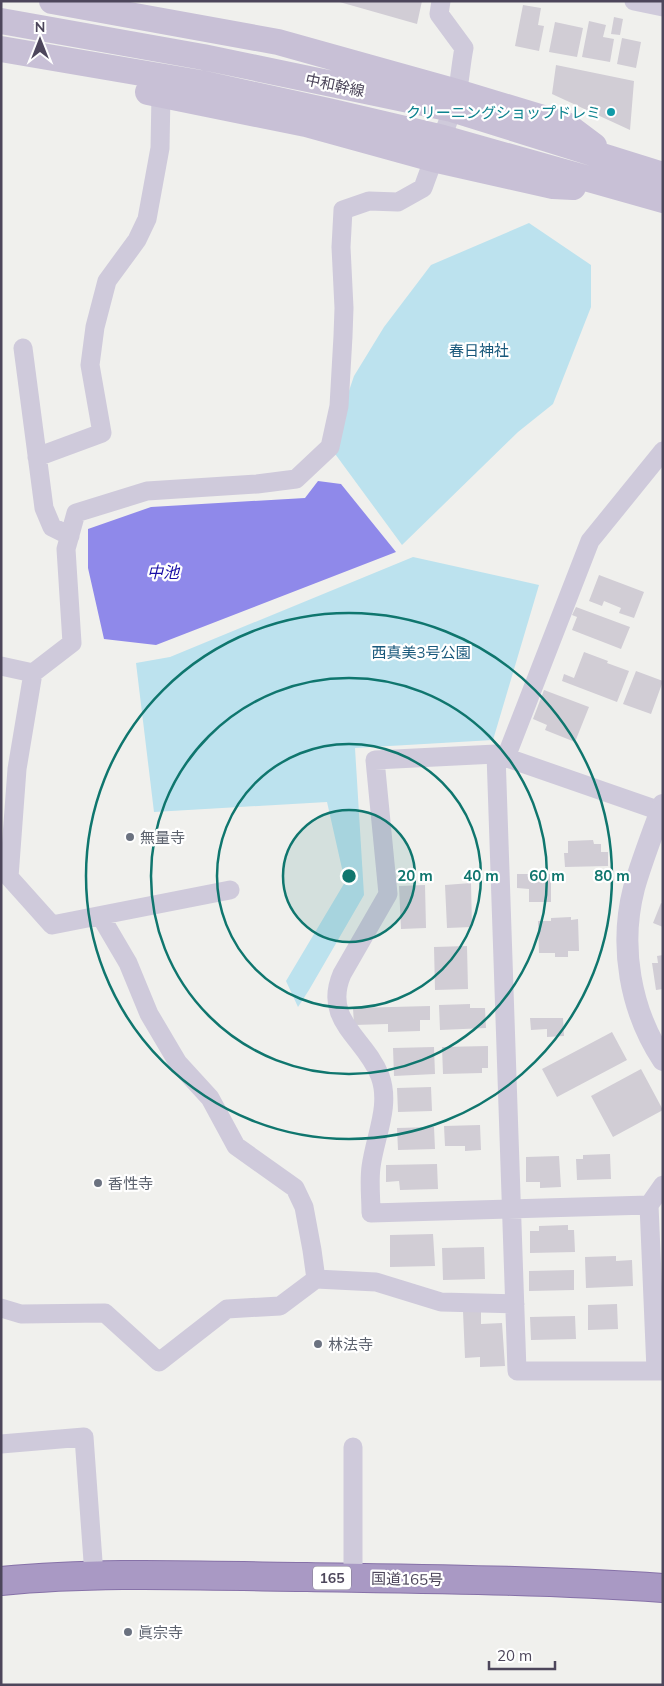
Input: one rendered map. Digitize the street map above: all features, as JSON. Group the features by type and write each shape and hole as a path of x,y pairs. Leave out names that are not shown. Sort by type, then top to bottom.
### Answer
{"highway":[{"name":"国道165号","path":"1,1581 94,1575 591,1583 663,1588"}],"main road":[{"path":"52,1 135,8 278,42 455,101 566,125 608,157 663,175"},
{"name":"中和幹線","path":"1,21 455,101"},
{"name":"中和幹線","path":"1,49 200,83 438,148"},
{"path":"1,68 161,94 306,124 438,148 553,186 631,191 663,200"}],"street":[{"path":"230,890 52,926 5,877 18,769 33,674 72,644 66,548 76,514 147,491 258,484 296,479 330,447 339,406 343,346 343,210 369,201 398,202 423,188 455,101 464,48 439,14 441,1"},
{"path":"634,1 663,6"},
{"path":"38,457 102,433 90,365 95,327 107,281 138,240 147,219 160,148 161,94"},
{"path":"23,348 44,508 52,527 70,536"},
{"path":"663,451 590,541 501,755 517,1372 660,1370 657,1254 649,1205 663,1185"},
{"path":"1,666 33,674"},
{"path":"649,1205 371,1213 371,1168 384,1108 384,1094 380,1077 373,1062 345,1026 339,1013 337,985 388,894 375,760 501,755 662,809 634,888 629,917 628,944 629,969 639,1013 648,1036 663,1060"},
{"path":"101,917 128,964 149,1014 178,1063 210,1098 236,1146 295,1188 304,1208 316,1279"},
{"path":"1,1308 20,1314 105,1313 159,1362 227,1309 280,1306 316,1279 376,1282 441,1302 515,1304"},
{"path":"1,1444 84,1437 94,1575"},
{"path":"353,1447 353,1578"}],"green space":[{"name":"春日神社","path":"529,223 591,265 591,307 553,404 518,432 402,545 330,447 354,376 384,327 431,265"},
{"name":"西真美3号公園","path":"413,557 539,585 493,740 355,748 364,895 298,1007 286,981 345,882 327,802 154,812 136,663 170,657"}],"water":[{"name":"中池","path":"318,481 341,484 396,552 156,645 104,639 88,568 88,529 151,507 305,498"}],"building":[{"path":"336,1 422,1 417,24"},
{"path":"523,5 541,8 538,25 544,26 539,51 515,46"},
{"path":"614,17 623,19 620,35 611,34"},
{"path":"589,21 606,25 603,37 614,39 610,62 582,57"},
{"path":"555,22 583,28 577,57 549,52"},
{"path":"622,38 641,42 636,68 617,64"},
{"name":"クリーニングショップドレミ","path":"556,65 634,81 630,130 552,94"},
{"path":"599,575 644,592 634,618 619,613 621,608 604,601 602,606 589,601"},
{"path":"576,607 630,627 621,649 572,630 577,617 572,615"},
{"path":"584,652 629,671 617,702 562,681 564,674 574,678"},
{"path":"636,671 663,681 651,714 623,704"},
{"path":"544,690 589,707 575,742 545,730 547,725 533,719"},
{"path":"593,840 594,844 601,844 601,852 608,852 608,866 565,867 564,853 568,853 568,841"},
{"path":"517,874 551,874 551,902 529,902 529,889 517,888"},
{"path":"471,883 472,927 447,928 445,885"},
{"path":"425,885 426,928 401,929 399,886"},
{"path":"661,903 663,904 663,927 653,923"},
{"path":"571,917 571,920 578,919 579,951 568,951 568,957 555,957 555,953 539,953 538,921 551,921 551,918"},
{"path":"467,946 468,989 435,990 434,947"},
{"path":"663,955 663,989 656,990 652,963 658,963 657,956"},
{"path":"470,1004 470,1008 485,1008 486,1028 440,1030 439,1005"},
{"path":"430,1006 430,1020 420,1020 420,1031 388,1032 388,1024 354,1025 353,1008"},
{"path":"530,1018 563,1018 564,1036 547,1037 547,1029 531,1030"},
{"path":"612,1032 627,1060 557,1097 542,1069"},
{"path":"488,1046 488,1068 482,1068 482,1073 443,1074 442,1047"},
{"path":"434,1047 435,1074 394,1076 393,1048"},
{"path":"641,1069 663,1110 613,1137 591,1096"},
{"path":"431,1087 432,1111 398,1112 397,1088"},
{"path":"480,1125 481,1150 465,1151 465,1146 445,1146 444,1126"},
{"path":"434,1127 435,1149 398,1150 397,1128"},
{"path":"610,1154 611,1179 577,1180 576,1159 583,1159 583,1155"},
{"path":"559,1156 561,1187 540,1188 540,1182 526,1182 526,1157"},
{"path":"437,1164 438,1189 400,1190 399,1181 386,1182 386,1165"},
{"path":"568,1225 568,1230 574,1230 575,1252 530,1253 530,1231 539,1231 539,1226"},
{"path":"433,1234 435,1266 390,1267 390,1235"},
{"path":"484,1247 485,1279 443,1280 442,1248"},
{"path":"616,1256 616,1261 632,1260 633,1286 586,1288 585,1257"},
{"path":"574,1270 574,1290 529,1291 529,1271"},
{"path":"617,1304 618,1329 588,1330 588,1305"},
{"path":"481,1310 481,1324 502,1323 505,1366 480,1367 480,1357 465,1358 463,1311"},
{"path":"575,1316 576,1339 531,1340 530,1317"}],"place":[{"name":"クリーニングショップドレミ","path":"611,112"},
{"name":"無量寺","path":"130,837"},
{"name":"香性寺","path":"98,1183"},
{"name":"林法寺","path":"318,1344"},
{"name":"眞宗寺","path":"128,1632"}]}
